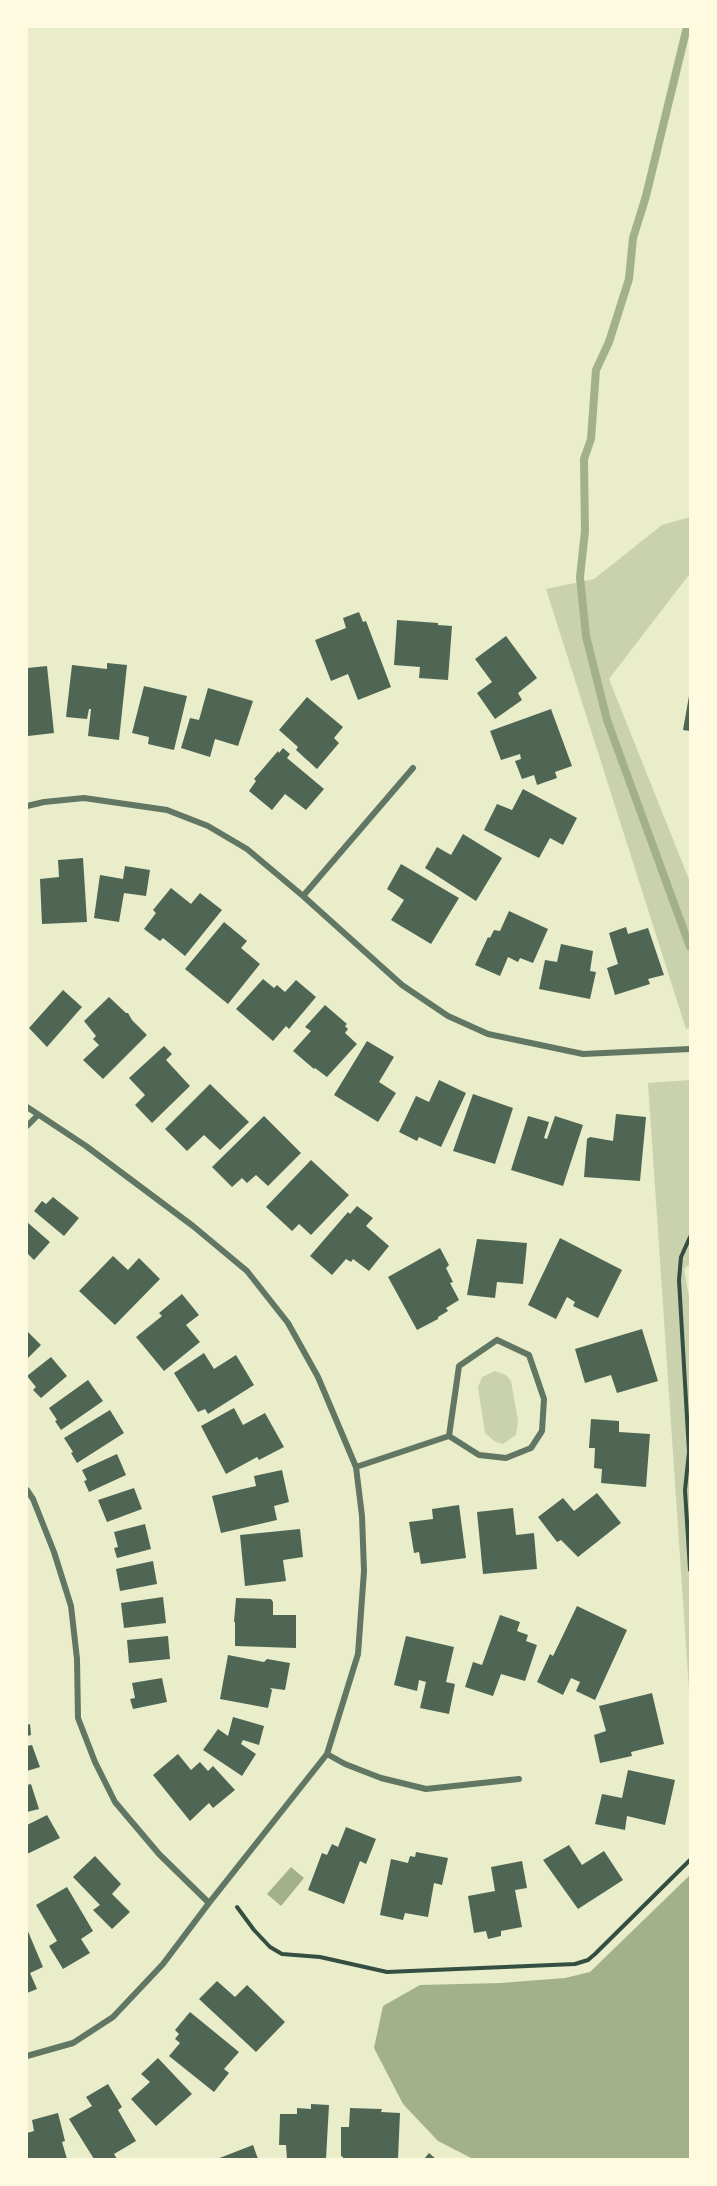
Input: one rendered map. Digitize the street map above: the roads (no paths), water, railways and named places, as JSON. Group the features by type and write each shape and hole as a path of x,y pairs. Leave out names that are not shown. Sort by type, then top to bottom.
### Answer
{"street":[{"path":"303,896 413,768"},
{"path":"27,806 84,798 167,810 208,825 247,849 402,985 447,1016 488,1034 584,1054 690,1049"},
{"path":"27,1107 37,1116 86,1146 193,1226 247,1271 288,1323 318,1377 356,1467 362,1516 364,1571 358,1654 327,1754 163,1964 113,2017 73,2043 27,2056"},
{"path":"27,1126 37,1116"},
{"path":"497,1340 529,1355 544,1399 542,1431 531,1448 506,1458 479,1455 449,1436 459,1366 497,1340"},
{"path":"356,1467 449,1436"},
{"path":"27,1490 54,1552 71,1606 77,1659 78,1718 95,1762 115,1802 159,1854 209,1903"},
{"path":"327,1754 345,1764 381,1778 426,1789 519,1779"}],"waterway":[{"path":"687,27 646,196 633,238 629,279 609,342 596,370 591,439 584,459 585,531 580,577 586,636 607,720 690,947"}]}
